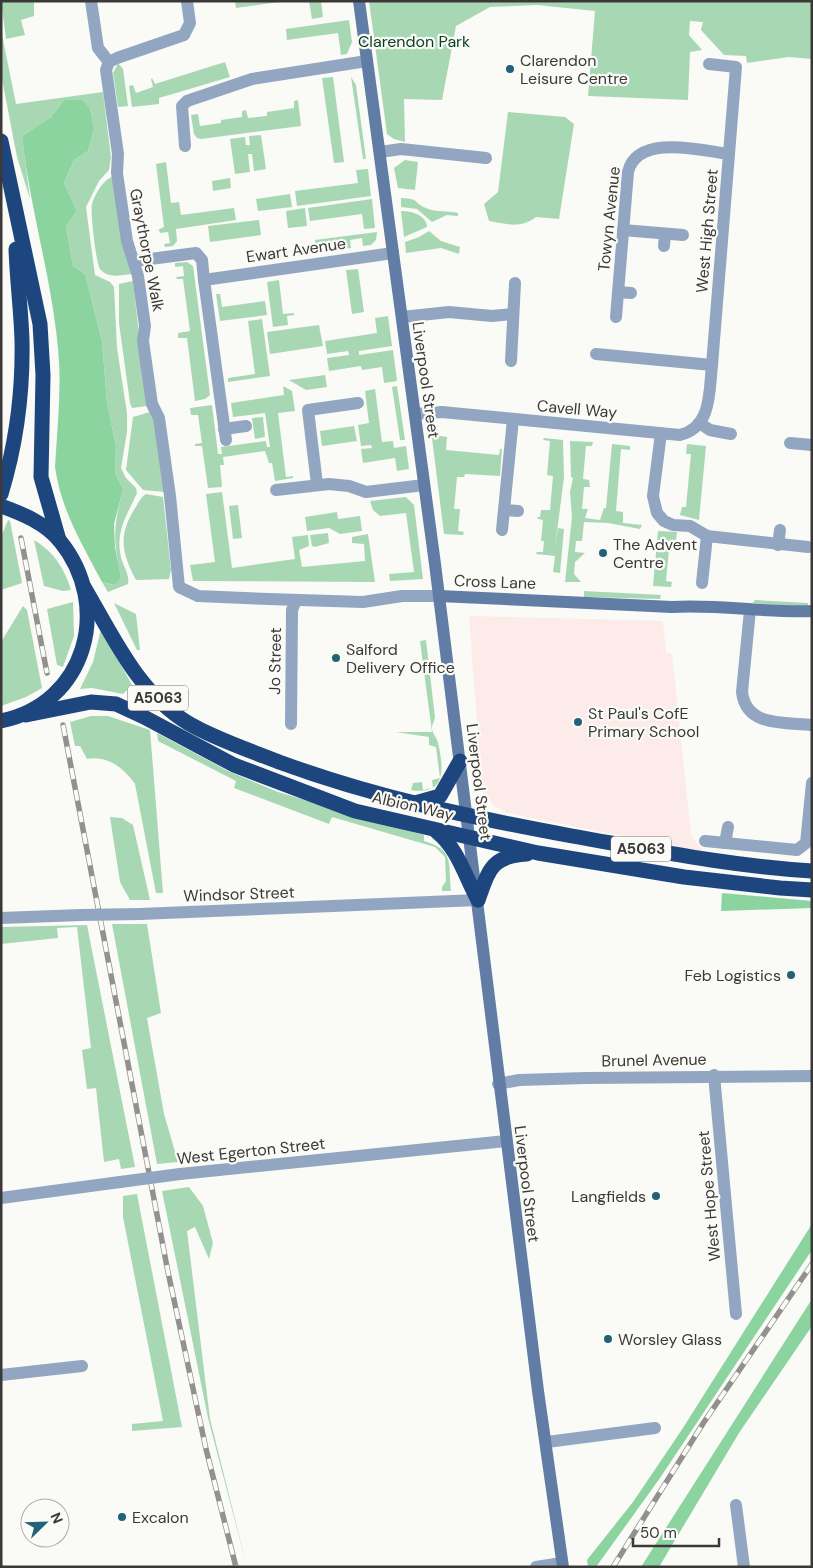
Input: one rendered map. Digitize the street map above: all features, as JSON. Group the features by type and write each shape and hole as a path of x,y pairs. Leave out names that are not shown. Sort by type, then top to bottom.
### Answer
{"highway":[{"path":"1,141 40,324 43,375 41,477 59,540"},
{"path":"2,490 16,426 22,361 14,207"},
{"path":"1,506 23,514 41,524 59,540 70,556 84,587 87,633 79,663 66,682 46,701 10,720"},
{"name":"Albion Way","path":"84,587 132,668 148,688 188,723 265,756 336,783 408,803 467,816 688,858 812,871"},
{"name":"Albion Way","path":"10,720 91,702 116,704 234,765 355,811 435,831 538,853 684,877 812,890"},
{"path":"408,803 428,801 440,796 460,761"},
{"path":"435,831 448,841 455,851 478,900"},
{"path":"478,900 489,871 500,859 510,855 538,853"}],"street":[{"path":"91,1 98,48 109,62 184,35 190,24 187,1"},
{"name":"Liverpool Street","path":"359,1 439,596 478,900 498,1084 538,1392 547,1442 563,1565"},
{"path":"185,146 181,114 182,106 187,101 252,79 368,61"},
{"name":"Graythorpe Walk","path":"109,62 106,70 118,154 117,174 127,241 135,261 145,326 143,341 152,404 159,418 170,496 179,587"},
{"name":"West High Street","path":"701,424 707,409 712,365 736,67 709,64"},
{"name":"Towyn Avenue","path":"616,316 628,172 632,160 641,152 662,148 729,154"},
{"path":"380,152 401,149 486,158"},
{"path":"623,230 664,240 683,235"},
{"name":"Ewart Avenue","path":"204,280 393,252"},
{"path":"135,261 196,254 202,260 225,435 246,426"},
{"path":"511,361 515,283"},
{"name":"Towyn Avenue","path":"618,292 631,294"},
{"path":"402,317 449,312 492,316 513,314"},
{"path":"596,354 613,350 712,365"},
{"path":"317,484 308,410 358,403"},
{"name":"Cavell Way","path":"415,414 442,412 660,433 686,433 701,424"},
{"path":"502,530 513,419"},
{"path":"701,424 710,430 731,434"},
{"path":"660,433 653,496 657,513 668,523 690,526 707,536 808,547"},
{"path":"790,443 812,445"},
{"path":"276,490 317,484 338,484 366,492 424,485"},
{"path":"504,510 518,511"},
{"path":"778,545 780,530"},
{"path":"702,583 709,567 707,536"},
{"name":"Cross Lane","path":"179,587 198,596 296,600 363,602 402,596 439,596 672,607 692,606 792,613 812,612"},
{"name":"Jo Street","path":"291,724 292,610 296,600"},
{"path":"750,610 742,692 744,703 753,715 761,719 812,725"},
{"path":"705,841 792,851 807,850 812,783"},
{"path":"725,843 728,827"},
{"name":"Windsor Street","path":"1,918 478,900"},
{"name":"Brunel Avenue","path":"498,1084 519,1080 714,1075 812,1076"},
{"name":"West Hope Street","path":"714,1075 736,1314"},
{"name":"West Egerton Street","path":"1,1198 180,1174 506,1141"},
{"path":"1,1375 82,1366"},
{"path":"547,1442 655,1428"},
{"path":"736,1505 744,1567"},
{"path":"536,1567 563,1565"}],"shaded area":[{"name":"St Paul's CofE Primary School","path":"469,616 663,621 666,653 672,654 691,835 704,852 507,813 493,805 482,789"}],"green space":[{"path":"1,1 34,1 34,16 21,20 25,35 6,39"},
{"path":"235,1 287,1 236,8"},
{"path":"309,1 321,1 323,17 312,19"},
{"name":"Clarendon Park","path":"369,1 812,1 812,59 789,57 747,63 746,56 724,55 701,30 703,22 690,21 689,35 702,50 690,52 688,100 588,96 595,11 537,5 490,7 456,26 442,100 404,99 405,142 394,139 387,134"},
{"path":"349,20 352,42 347,54 341,55 338,33 287,40 286,29"},
{"path":"1,30 16,104 103,92 111,157 109,170 99,181 86,207 95,275 110,282 114,287 117,348 127,413 127,432 121,468 126,478 136,488 137,493 123,524 120,540 121,557 127,574 128,584 108,592 102,582 113,585 121,578 115,533 123,489 115,473 116,446 107,402 102,341 85,274 73,266 66,226 77,211 64,183 74,160 88,151 94,129 90,108 83,100 64,100 51,117 22,136 30,199 17,157 1,74"},
{"path":"225,62 230,77 159,98 159,104 132,107 129,86 133,85 136,93 153,87 152,78 155,84"},
{"path":"118,63 123,69 128,106 118,107 113,73"},
{"path":"333,77 344,162 334,163 322,78"},
{"path":"351,77 356,85 366,159 363,159"},
{"path":"64,100 83,100 90,108 94,129 88,151 74,160 64,183 77,211 66,226 73,266 85,274 102,341 107,402 116,446 115,473 123,489 114,524 115,547 121,578 114,585 102,582 80,540 62,498 55,467 60,387 59,361 52,304 30,192 22,136 51,117"},
{"path":"298,100 301,126 201,139 197,138 194,134 191,115 198,114 200,126 242,117 242,111 246,110 248,118 267,116 267,112 294,108 294,101"},
{"path":"508,112 565,117 574,124 559,219 536,217 525,223 514,225 489,221 484,204 498,192"},
{"path":"261,135 266,169 254,171 252,154 248,154 250,172 235,174 230,139 245,137 246,145 250,145 249,136"},
{"path":"405,160 418,162 415,190 398,188 394,168"},
{"path":"166,162 171,203 179,202 181,215 234,208 236,220 176,229 177,241 173,246 165,247 164,244 170,243 168,232 160,233 159,230 156,231 164,227 156,164"},
{"path":"368,169 371,196 297,206 295,191 358,183 356,170"},
{"path":"112,177 132,274 115,276 103,272 98,265 92,208 95,196 100,188"},
{"path":"230,178 231,188 213,191 212,181"},
{"path":"290,194 292,207 258,211 256,199"},
{"path":"401,198 414,200 430,210 458,213 458,216 447,215 432,222 417,209 401,207"},
{"path":"372,199 375,228 364,229 362,214 310,221 308,208"},
{"path":"305,208 307,226 288,228 286,211"},
{"path":"401,211 418,214 424,219 427,227 404,237"},
{"path":"259,220 261,235 210,242 208,226"},
{"path":"429,231 441,241 460,247 459,254 441,248 406,253 405,242"},
{"path":"377,232 376,240 371,245 363,246 362,238 350,240 351,248 342,249 341,241 329,242 330,251 324,252 322,243 316,244 315,240"},
{"path":"187,262 193,266 210,395 205,399 195,401 187,338 178,338 178,333 190,331 183,279 177,279 176,277 184,276 183,266 175,267 175,263"},
{"path":"358,269 364,312 352,314 346,270"},
{"path":"279,280 283,314 294,313 294,315 287,316 288,325 273,327 267,282"},
{"path":"133,281 147,406 132,408 119,323 119,284"},
{"path":"216,294 220,294 222,307 265,301 267,315 220,321"},
{"path":"388,316 392,346 359,351 359,355 393,350 397,381 384,383 382,367 362,370 361,366 329,371 327,358 349,355 348,351 327,354 325,341 377,333 375,318"},
{"path":"262,319 270,376 228,382 228,378 255,374 248,321"},
{"path":"319,325 323,346 270,354 267,332"},
{"path":"325,375 327,387 306,390 289,380"},
{"path":"283,386 292,391 295,411 278,413 286,477 293,476 293,478 275,481 272,463 269,463 265,451 223,457 224,465 220,465 222,487 208,488 202,446 195,446 195,444 202,443 198,415 191,415 190,408 212,405 218,454 222,454 221,447 266,441 267,447 270,447 265,413 233,417 231,403 284,395"},
{"path":"397,386 405,440 400,440 392,387"},
{"path":"375,389 382,442 393,441 394,448 406,446 409,469 397,471 395,458 363,463 361,449 372,448 371,445 361,446 358,425 369,423 365,391"},
{"path":"150,412 154,419 165,492 143,490 126,470 133,417"},
{"path":"263,417 265,437 255,439 252,418"},
{"path":"354,426 357,441 322,446 320,431"},
{"path":"434,435 447,437 446,450 499,455 500,449 502,449 500,476 465,474 464,477 457,477 454,509 460,509 458,531 464,532 463,535 444,534 432,438"},
{"path":"544,438 563,440 564,477 555,548 558,528 564,529 560,573 553,572 555,556 536,554 537,552 543,552 544,541 541,541 543,520 537,517 540,517 541,510 550,510 553,476 547,475 550,441 543,440"},
{"path":"570,441 593,442 592,446 586,446 583,479 589,480 590,487 584,487 582,509 588,509 585,518 600,520 604,508 606,508 612,444 630,446 630,450 621,449 616,511 623,512 623,523 642,525 640,529 608,523 584,522 582,541 576,541 575,552 585,553 575,562 574,574 581,582 565,582 572,517 570,492 573,478 571,477"},
{"path":"687,444 706,446 699,520 680,515 682,507 686,507 691,454 686,454"},
{"path":"222,492 232,568 295,559 292,537 308,535 309,546 299,550 302,567 365,561 364,544 352,543 352,537 368,534 375,582 193,581 190,565 215,562 206,494"},
{"path":"146,494 163,497 171,570 169,579 136,580 125,553 124,537 129,519"},
{"path":"406,497 414,505 423,579 390,581 389,574 414,572 406,513 380,516 373,510 370,501"},
{"path":"238,505 242,538 233,539 229,506"},
{"path":"337,512 338,519 360,516 362,531 340,534 329,528 307,531 305,517"},
{"path":"8,520 10,521 22,583 1,590 1,537"},
{"path":"658,531 677,532 676,540 670,540 666,581 672,582 671,587 653,586"},
{"path":"328,533 329,543 315,547 312,546 310,535"},
{"path":"34,540 53,555 65,575 71,590 63,591 44,586"},
{"path":"584,591 661,595 660,599 584,597"},
{"path":"755,600 808,603 808,607 753,603"},
{"path":"73,602 74,636 63,667 57,665 47,609"},
{"path":"114,603 136,614 140,650 137,650"},
{"path":"23,606 27,610 42,688 26,697 1,706 1,642"},
{"path":"101,629 132,685 123,694 92,688 80,689 93,662"},
{"path":"426,640 435,718 432,728 440,753 440,778 436,747 429,745 429,737 396,732 432,732 420,641"},
{"path":"91,716 108,716 150,730 163,893 156,893 135,784 126,773 114,764 101,759 87,759 80,746 75,746 70,722"},
{"path":"157,733 228,771 278,792 424,835 424,841 441,849 448,859 451,891 442,891 446,881 445,857 435,847 332,817 329,824 234,788 236,781 158,741"},
{"path":"440,778 437,785 433,787 432,780"},
{"path":"422,782 423,790 432,788 422,791 411,790 413,783"},
{"path":"110,817 122,818 133,825 150,900 130,900 120,882"},
{"path":"722,893 812,901 812,908 721,911"},
{"path":"112,924 147,924 161,1013 147,1018 164,1114 178,1162 157,1164"},
{"path":"87,925 135,1167 121,1169 119,1159 104,1162 96,1088 87,1089 82,1050 91,1048 77,927 57,928 58,938 1,944 1,927"},
{"path":"189,1187 203,1206 213,1243 209,1259 195,1227 187,1231 210,1419 247,1567 208,1418 162,1191"},
{"path":"137,1194 182,1427 132,1431 132,1424 163,1421 123,1217 123,1196"},
{"path":"812,1224 812,1250 660,1478 596,1567 588,1567 587,1560 633,1502 681,1431"},
{"path":"812,1299 812,1326 739,1433 659,1567 641,1567"}],"railway":[{"path":"21,538 47,673"},
{"path":"63,725 168,1272 206,1449 236,1567"},
{"path":"613,1567 704,1422 812,1264"}],"place":[{"name":"Clarendon Leisure Centre","path":"510,69"},
{"name":"The Advent Centre","path":"603,553"},
{"name":"Salford Delivery Office","path":"336,658"},
{"name":"St Paul's CofE Primary School","path":"578,722"},
{"name":"Feb Logistics","path":"791,975"},
{"name":"Langfields","path":"656,1196"},
{"name":"Worsley Glass","path":"608,1339"},
{"name":"Excalon","path":"122,1517"}]}
